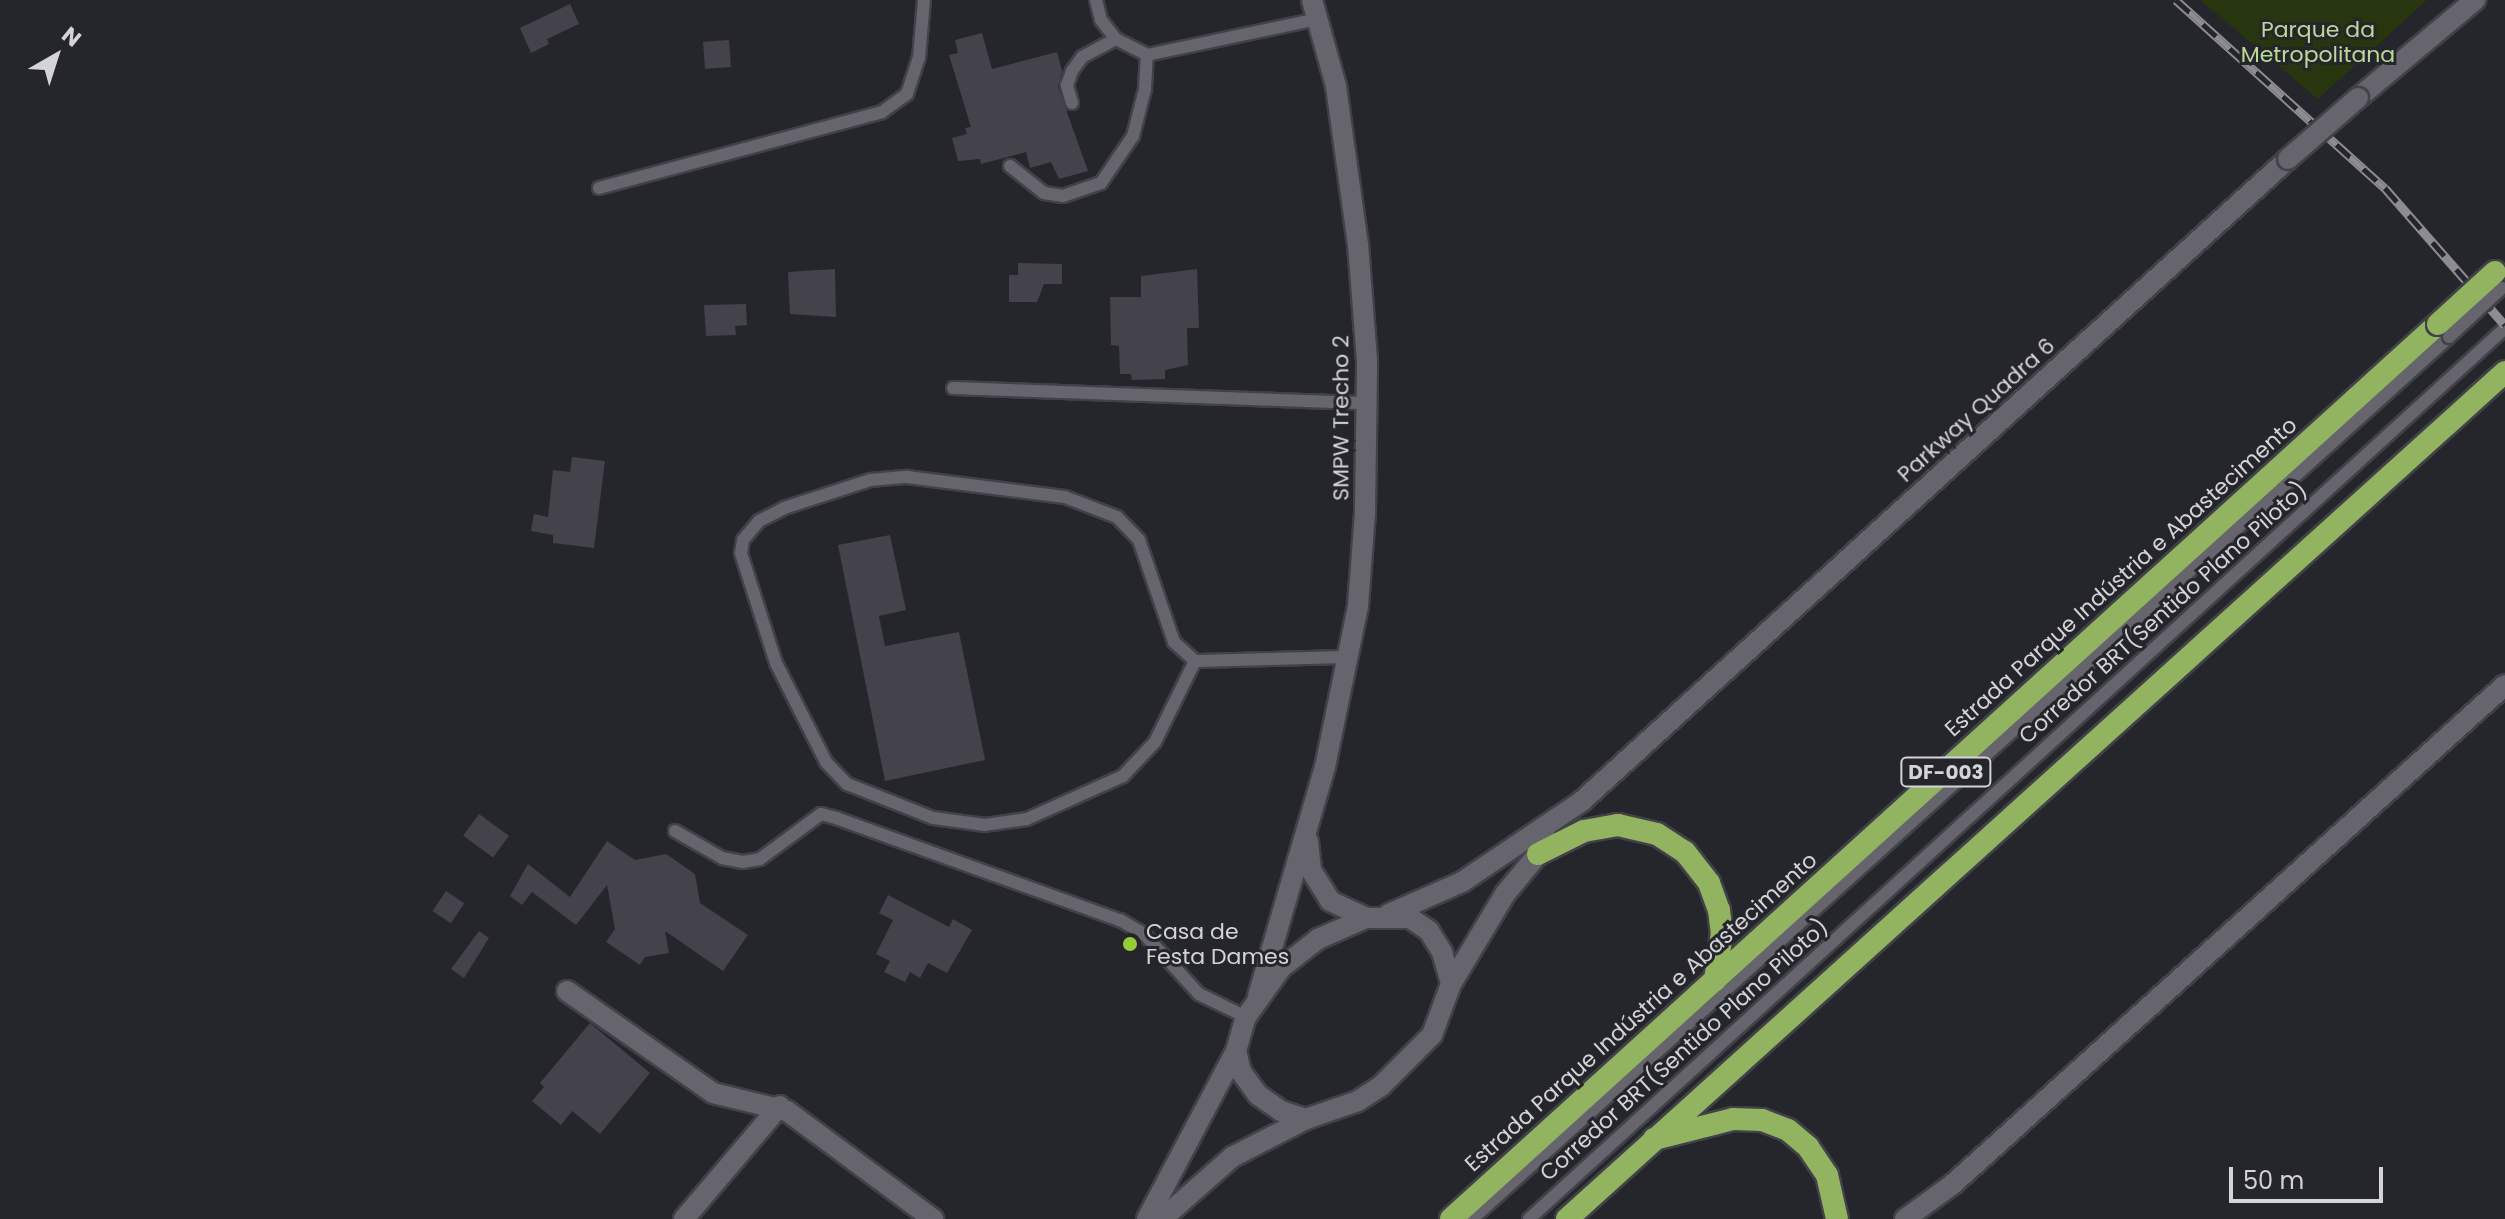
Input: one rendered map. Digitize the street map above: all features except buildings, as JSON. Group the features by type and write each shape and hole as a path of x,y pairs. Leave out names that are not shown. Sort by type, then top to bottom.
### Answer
{"highway":[{"name":"Estrada Parque Indústria e Abastecimento","path":"1451,1219 2502,277"},
{"path":"1567,1219 1649,1140 2498,378"},
{"path":"1538,854 1584,831 1618,825 1657,834 1685,852 1709,883 1719,910 1722,933 1715,980"},
{"path":"1649,1140 1733,1119 1762,1120 1788,1130 1808,1147 1827,1175 1837,1219"}],"street":[{"name":"Parkway Quadra 6","path":"2404,57 2454,0"},
{"name":"Parkway Quadra 6","path":"1451,984 1497,905 1582,801 2288,159 2404,57 2475,0"},
{"name":"SMPW Trecho 2","path":"1258,996 1307,834 1347,657 1364,527 1367,403 1358,245 1336,86 1315,10"},
{"path":"1905,1219 1953,1184 2505,685"},
{"name":"Parkway Quadra 6","path":"1389,914 1462,882 1582,801"},
{"path":"1307,834 1318,887 1343,911 1366,918"},
{"path":"1147,1219 1236,1051 1246,1017 1258,996 1281,968 1318,939 1366,918 1389,914 1410,918 1429,931 1442,952 1451,984 1432,1035 1408,1064 1358,1101 1306,1119 1232,1157 1162,1219"},
{"path":"567,991 713,1093 743,1104 780,1106 933,1219"},
{"path":"1236,1051 1241,1072 1258,1095 1306,1119"},
{"path":"684,1219 780,1106"},
{"path":"1922,1219 1953,1184"}],"lane":[{"path":"599,188 882,112 907,94 919,58 924,0"},
{"path":"1096,0 1101,20 1116,39 1147,55 1315,10"},
{"path":"1072,103 1067,85 1072,71 1082,57 1116,39"},
{"path":"1010,166 1044,193 1063,196 1101,183 1133,136 1145,89 1147,55"},
{"name":"Corredor BRT(Sentido Plano Piloto)","path":"1529,1219 2505,328"},
{"path":"1472,1219 2444,331"},
{"path":"953,388 1367,403"},
{"path":"1195,661 1155,742 1123,776 1027,819 985,825 933,818 847,784 826,762 776,663 741,553 743,540 759,521 784,508 870,480 907,477 1093,504 1117,517 1139,540 1174,642 1195,661 1347,657"},
{"path":"675,831 722,858 743,862 760,859 821,814 836,818 1120,920 1144,934 1199,994 1246,1017"}],"green space":[{"name":"Parque da Metropolitana","path":"2200,0 2427,0 2318,99"}],"railway":[{"path":"2176,0 2385,188 2505,325"}],"place":[{"name":"Casa de Festa Dames","path":"1130,944"}]}
